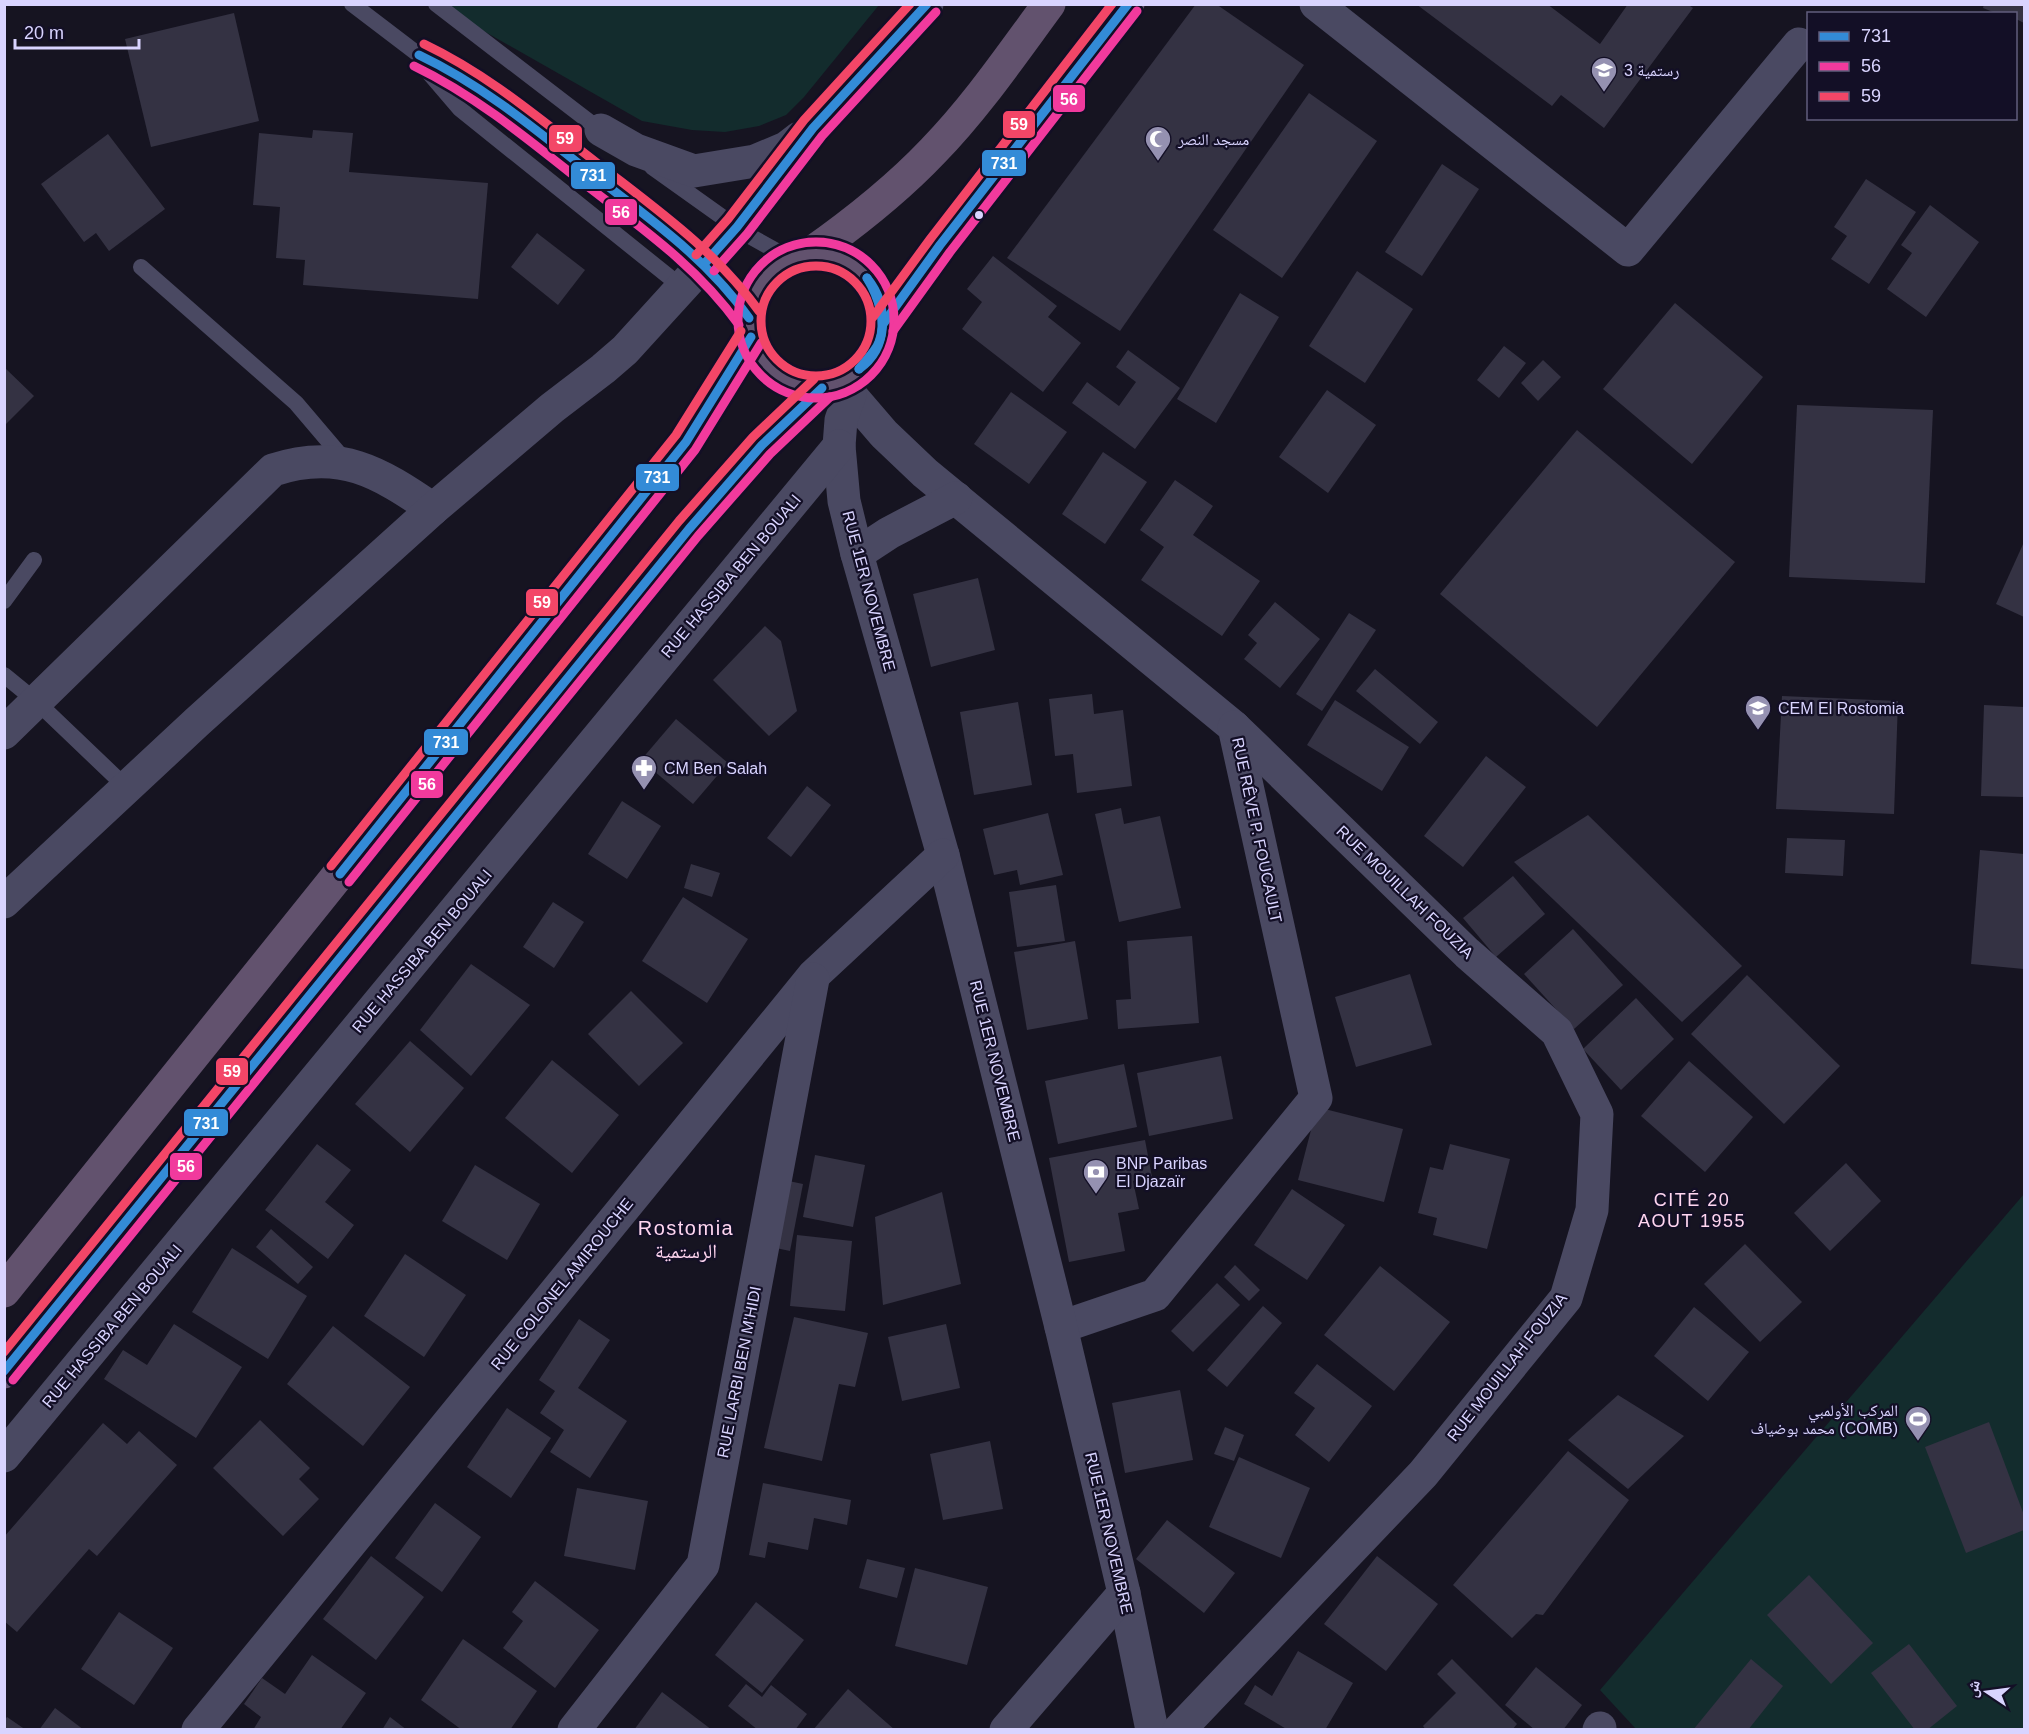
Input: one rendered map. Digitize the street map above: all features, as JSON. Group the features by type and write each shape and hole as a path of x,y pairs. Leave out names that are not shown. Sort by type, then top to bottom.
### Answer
{"highway":[{"path":"4,1292 686,442 720,390 750,327 753,298 762,282 775,268 801,256 852,224 933,151 961,119 1049,4"},
{"path":"883,324 940,245 1128,4"},
{"path":"4,1372 732,477 781,426 838,389 871,360 879,343 883,324 881,305 874,288 862,272 847,261 829,255 801,256"},
{"path":"750,327 758,354 770,369 785,381 803,387 838,389"}],"street":[{"path":"4,902 434,509 552,408 618,357 737,227 813,128 927,4"},
{"path":"1316,4 1628,250 1799,44"},
{"path":"601,130 636,150 694,171 755,161 786,148 813,128"},
{"name":"RUE 1ER NOVEMBRE","path":"838,389 841,420 839,446 844,501 943,855 1061,1327 1124,1593 1152,1730"},
{"name":"RUE RÊVE P. FOUCAULT","path":"838,389 905,455 1234,727 1316,1098 1155,1295 1061,1327"},
{"name":"RUE HASSIBA BEN BOUALI","path":"4,1456 839,446"},
{"path":"4,733 273,471 307,462 327,460 348,464 394,482 434,509"},
{"path":"857,554 897,529 956,498"},
{"name":"RUE MOUILLAH FOUZIA","path":"1179,1730 1423,1474 1566,1298 1592,1210 1597,1114 1557,1032 1467,953 1234,727"},
{"name":"RUE COLONEL AMIROUCHE","path":"198,1730 814,975 943,855"},
{"name":"RUE LARBI BEN M'HIDI","path":"574,1730 703,1565 814,975"},
{"path":"1006,1730 1124,1593"}],"lane":[{"path":"352,4 419,55 441,64 481,88 705,263 739,302 750,327"},
{"path":"436,4 601,130 737,227 801,256"},
{"path":"419,55 430,74 460,109 683,288"},
{"path":"141,267 296,404 348,464"},
{"path":"4,601 34,560"},
{"path":"4,675 37,702 127,788"}],"green space":[{"path":"438,5 879,5 804,97 786,115 759,126 725,132 692,130 642,121"},
{"name":"المركب الأولمبي محمد بوضياف (COMB)","path":"2024,1194 2024,1729 1636,1729 1600,1690"}],"building":[{"name":"مسجد النصر","path":"1196,4 1216,4 1304,65 1120,331 1007,258"},
{"path":"1416,4 1547,4 1600,44 1628,4 1687,4 1693,8 1604,128 1561,95 1552,106"},
{"path":"1984,4 2024,4 2024,23 2017,20 2017,12 1993,12 1983,8"},
{"path":"234,13 259,121 151,147 125,39"},
{"path":"1309,93 1377,141 1282,278 1213,230"},
{"path":"313,130 353,133 349,172 488,183 478,299 303,285 305,260 276,258 280,207 253,205 259,133 312,138"},
{"path":"108,134 165,209 109,251 96,233 84,242 41,184"},
{"path":"1442,164 1479,189 1422,276 1385,252"},
{"path":"1866,179 1916,212 1869,284 1831,259 1847,236 1834,227"},
{"path":"1930,205 1979,242 1926,317 1887,289 1912,253 1901,245"},
{"path":"537,233 585,270 558,305 511,267"},
{"path":"993,256 1057,306 1048,317 1081,343 1043,392 962,329 982,302 967,289"},
{"path":"1357,271 1413,309 1365,383 1309,346"},
{"path":"1240,293 1279,317 1216,423 1177,399"},
{"path":"1675,303 1763,377 1692,464 1603,389"},
{"path":"1504,346 1526,363 1499,398 1477,380"},
{"path":"1128,350 1180,388 1135,449 1072,403 1087,382 1119,406 1136,382 1116,367"},
{"path":"1543,360 1561,377 1538,401 1521,383"},
{"path":"4,367 34,396 4,426"},
{"path":"1327,390 1376,425 1328,493 1279,457"},
{"path":"1011,392 1067,432 1029,484 974,444"},
{"path":"1797,405 1933,410 1925,583 1789,577"},
{"path":"1577,430 1735,562 1597,727 1440,594"},
{"path":"1103,452 1147,482 1105,544 1062,514"},
{"path":"1175,480 1213,506 1193,535 1260,581 1222,636 1141,580 1164,547 1140,530"},
{"path":"2024,542 2024,617 1996,604"},
{"path":"978,578 995,650 931,667 913,594"},
{"path":"1275,602 1320,639 1280,688 1244,659 1257,643 1248,635"},
{"path":"1349,613 1376,630 1322,711 1296,694"},
{"path":"765,626 781,641 797,711 769,736 713,680"},
{"path":"1375,669 1438,722 1420,744 1356,691"},
{"path":"1092,694 1094,714 1123,710 1132,786 1077,793 1073,754 1055,756 1049,699"},
{"path":"1782,696 1898,701 1894,814 1776,809"},
{"path":"1335,700 1409,747 1382,791 1307,745"},
{"path":"1018,702 1032,785 974,795 960,712"},
{"path":"1984,705 2024,707 2024,797 1981,796"},
{"path":"676,719 728,763 693,804 641,760"},
{"path":"1486,756 1526,787 1463,867 1424,836"},
{"path":"807,786 831,805 791,857 767,838"},
{"path":"622,801 661,826 627,879 588,854"},
{"path":"1121,808 1124,824 1160,816 1181,908 1119,922 1095,814"},
{"path":"1048,813 1063,875 1020,885 1017,870 994,875 983,829"},
{"path":"1588,815 1742,966 1682,1022 1514,862"},
{"path":"1787,838 1845,840 1843,876 1785,873"},
{"path":"1980,850 2024,854 2024,969 1971,964"},
{"path":"691,864 720,873 712,897 684,888"},
{"path":"1513,876 1545,914 1496,957 1463,918"},
{"path":"1056,885 1065,941 1017,947 1009,892"},
{"path":"683,897 748,939 707,1003 642,961"},
{"path":"553,902 584,922 554,968 523,947"},
{"path":"1573,929 1623,985 1574,1029 1524,974"},
{"path":"1192,936 1199,1023 1118,1029 1116,1000 1131,999 1127,941"},
{"path":"1075,941 1088,1019 1027,1030 1014,952"},
{"path":"471,964 530,1005 471,1076 420,1030"},
{"path":"1410,974 1432,1045 1356,1067 1335,997"},
{"path":"1747,975 1840,1066 1784,1124 1691,1034"},
{"path":"631,991 683,1043 639,1086 588,1034"},
{"path":"1636,998 1674,1039 1621,1090 1583,1049"},
{"path":"410,1041 464,1088 410,1152 355,1104"},
{"path":"1221,1056 1233,1119 1149,1136 1137,1073"},
{"path":"552,1060 619,1115 572,1173 505,1118"},
{"path":"1689,1061 1753,1117 1705,1172 1641,1116"},
{"path":"1124,1064 1137,1127 1058,1144 1045,1081"},
{"path":"1317,1107 1403,1129 1384,1202 1298,1180"},
{"name":"BNP Paribas El Djazaïr","path":"1145,1140 1152,1177 1133,1181 1139,1209 1118,1213 1125,1251 1069,1262 1049,1158"},
{"path":"317,1144 351,1170 325,1202 354,1225 328,1259 265,1210"},
{"path":"1450,1144 1510,1159 1487,1249 1433,1235 1437,1218 1418,1213 1430,1167 1443,1170"},
{"path":"815,1155 865,1165 853,1227 803,1217"},
{"path":"1846,1163 1881,1201 1830,1251 1794,1213"},
{"path":"475,1165 540,1204 507,1260 442,1221"},
{"path":"784,1180 803,1184 790,1251 771,1247"},
{"path":"1292,1189 1345,1225 1307,1280 1254,1245"},
{"path":"942,1192 961,1284 883,1305 875,1217"},
{"path":"271,1229 313,1267 298,1284 256,1247"},
{"path":"797,1235 852,1241 845,1311 790,1306"},
{"path":"1745,1244 1802,1302 1760,1342 1704,1284"},
{"path":"232,1248 307,1296 268,1359 192,1312"},
{"path":"405,1254 466,1295 424,1357 364,1316"},
{"path":"1235,1265 1260,1290 1249,1301 1224,1277"},
{"path":"1380,1266 1450,1322 1394,1391 1324,1335"},
{"path":"1217,1283 1240,1305 1193,1352 1171,1331"},
{"path":"1263,1306 1282,1323 1227,1387 1207,1370"},
{"path":"1694,1307 1749,1352 1708,1401 1654,1356"},
{"path":"794,1317 868,1333 855,1387 839,1384 822,1461 764,1448"},
{"path":"579,1319 610,1340 578,1388 627,1421 590,1478 550,1452 564,1430 540,1413 555,1391 539,1380"},
{"path":"174,1324 242,1367 196,1438 104,1379 123,1350 147,1365"},
{"path":"946,1324 960,1388 902,1401 888,1337"},
{"path":"333,1326 410,1387 363,1446 287,1384"},
{"path":"1317,1364 1372,1406 1329,1462 1295,1435 1315,1408 1294,1393"},
{"path":"1180,1390 1193,1460 1125,1473 1112,1403"},
{"path":"1618,1395 1684,1436 1628,1489 1568,1440"},
{"path":"507,1408 551,1438 511,1498 467,1467"},
{"path":"260,1420 310,1468 299,1479 319,1499 283,1536 213,1468"},
{"path":"1989,1422 2024,1515 2024,1530 1966,1553 1925,1447"},
{"path":"103,1423 127,1444 139,1431 177,1465 97,1556 89,1549 17,1632 4,1621 4,1537"},
{"path":"1225,1427 1244,1435 1234,1461 1214,1454"},
{"path":"990,1441 1003,1509 943,1520 930,1454"},
{"path":"1568,1451 1629,1500 1543,1615 1536,1614 1512,1638 1453,1585"},
{"path":"1239,1457 1310,1488 1281,1558 1209,1527"},
{"path":"763,1483 851,1500 847,1525 814,1518 808,1550 768,1542 765,1558 749,1555"},
{"path":"577,1488 648,1501 635,1570 564,1556"},
{"path":"435,1503 481,1537 442,1592 395,1558"},
{"path":"1167,1520 1235,1573 1204,1613 1136,1559"},
{"path":"371,1556 424,1597 376,1660 323,1619"},
{"path":"1377,1556 1438,1604 1386,1671 1324,1624"},
{"path":"867,1559 905,1568 897,1598 859,1588"},
{"path":"915,1568 988,1587 967,1665 895,1646"},
{"path":"1809,1575 1873,1643 1831,1684 1767,1615"},
{"path":"535,1581 599,1630 555,1688 503,1648 523,1621 512,1612"},
{"path":"756,1602 804,1640 762,1693 715,1655"},
{"path":"119,1612 173,1648 134,1705 81,1669"},
{"path":"463,1639 537,1691 510,1730 462,1730 421,1700"},
{"path":"1909,1644 1957,1706 1927,1730 1915,1730 1871,1673"},
{"path":"1298,1651 1353,1683 1325,1730 1288,1730 1244,1704 1255,1685 1272,1696"},
{"path":"312,1655 366,1693 340,1730 253,1730 261,1717 244,1704 262,1678 285,1694"},
{"path":"1452,1659 1517,1724 1512,1730 1426,1730 1423,1726 1456,1693 1437,1674"},
{"path":"1751,1659 1783,1686 1748,1730 1693,1730"},
{"path":"1536,1667 1582,1705 1563,1730 1535,1730 1505,1705"},
{"path":"746,1684 762,1697 771,1685 807,1714 795,1730 758,1730 728,1706"},
{"path":"848,1689 895,1730 813,1730"},
{"path":"662,1692 712,1730 634,1730"},
{"path":"55,1708 84,1730 39,1730"},
{"path":"7,1717 26,1730 4,1730 4,1721"},
{"path":"390,1717 407,1730 382,1730"}],"transit line":[{"name":"59","path":"696,255 728,219 804,120 910,4"},
{"name":"731","path":"705,263 737,227 813,128 927,4"},
{"name":"59","path":"873,317 931,238 1112,4"},
{"name":"731","path":"883,324 940,245 1128,4"},
{"name":"56","path":"893,331 950,252 1137,11"},
{"name":"56","path":"714,271 747,234 822,136 936,12"},
{"name":"59","path":"424,44 493,84 663,214 704,249 742,289 759,311"},
{"name":"731","path":"419,55 464,80 507,108 653,221 714,275 749,318"},
{"name":"56","path":"414,66 459,91 501,119 646,231 705,284 739,325"},
{"name":"56","path":"816,242 831,243 846,248 860,255 871,265 881,276 888,290 893,305 894,320 893,335 888,350 881,364 871,375 860,385 846,392 831,397 816,398 801,397 786,392 772,385 761,375 751,364 744,350 739,335 738,320 739,305 744,290 751,276 761,265 772,255 786,248 801,243 816,242"},
{"name":"59","path":"816,266 837,271 855,282 866,300 871,321 866,342 855,360 837,371 816,376 795,371 777,360 766,342 761,321 766,300 777,282 795,271 816,266"},
{"name":"731","path":"859,369 878,345 882,326 878,301 867,278"},
{"name":"731","path":"859,369 869,360 881,338 882,313 874,289 867,278"},
{"name":"59","path":"331,866 676,435 741,331"},
{"name":"731","path":"340,874 686,442 751,337"},
{"name":"56","path":"349,882 695,450 761,343"},
{"name":"59","path":"4,1352 679,521 753,437 814,379"},
{"name":"731","path":"4,1371 689,529 762,445 822,388"},
{"name":"56","path":"13,1380 698,536 770,454 830,397"}],"place":[{"name":"رستمية 3","path":"1604,93"},
{"name":"مسجد النصر","path":"1158,162"},
{"name":"CEM El Rostomia","path":"1758,731"},
{"name":"CM Ben Salah","path":"644,791"},
{"name":"BNP Paribas El Djazaïr","path":"1096,1195"},
{"name":"المركب الأولمبي محمد بوضياف (COMB)","path":"1918,1442"}],"district":[{"name":"CITÉ 20 AOUT 1955","path":"1692,1210"},
{"name":"Rostomia الرستمية","path":"686,1240"}]}
